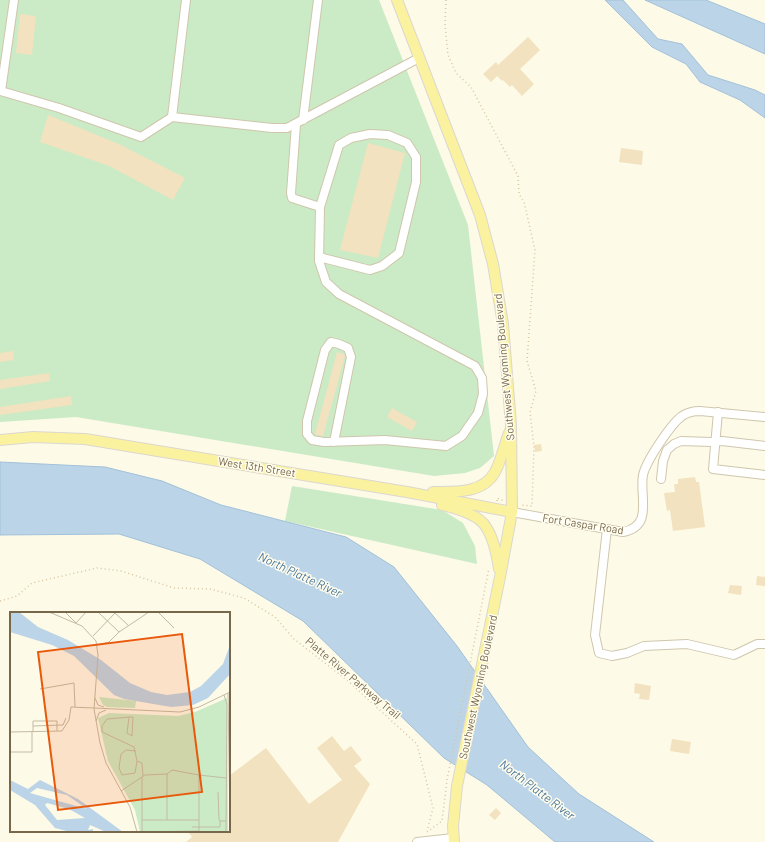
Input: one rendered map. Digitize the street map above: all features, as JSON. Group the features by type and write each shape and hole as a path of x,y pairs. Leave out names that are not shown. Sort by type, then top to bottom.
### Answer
{"main road":[{"name":"Southwest Wyoming Boulevard","path":"397,0 480,215 493,264 502,324 511,425 512,512 457,786 454,806 454,840"},
{"path":"407,492 455,492 472,489 488,481 495,472 511,425"},
{"name":"West 13th Street","path":"0,440 33,437 85,439 407,492 512,512"},
{"path":"407,492 435,503 459,509 486,525 496,554 500,577"}],"street":[{"path":"14,0 1,91 59,108 141,137 172,117 272,128 287,128 419,58"},
{"path":"172,117 186,0"},
{"path":"318,0 299,122 291,193 292,198 320,207"},
{"path":"319,257 370,270 382,266 399,253 416,182 416,157 407,143 388,135 370,134 351,138 339,145 320,207 319,257 319,261 326,282 340,294 475,366 482,378 483,394 478,414 462,436 446,446 385,440 334,442 312,440 307,434 307,421 325,350 331,342 348,348 351,357 334,442"},
{"name":"Fort Caspar Road","path":"512,512 623,532 631,530 637,526 644,511 642,476 645,469 653,452 682,416 691,412 700,411 765,417"},
{"path":"718,412 713,469 765,475"},
{"path":"661,479 663,461 667,450 674,444 681,441 722,441 765,446"},
{"path":"607,529 595,635 599,653 612,656 627,653 644,646 688,644 734,655 757,644 765,644"},
{"path":"417,842 454,840"}],"path":[{"path":"446,0 445,24 448,55 456,73 471,87 518,176 519,194 524,202 534,250 527,361 536,391 530,412 534,447 532,506"},
{"name":"Platte River Parkway Trail","path":"0,601 17,596 32,583 97,568 121,571 174,588 210,589 244,598 275,617 294,640 348,681 417,744 433,808 427,832 442,821 447,780 476,635"}],"green space":[{"path":"0,0 379,0 468,225 494,456 480,468 465,473 434,476 76,417 0,422"},
{"path":"292,486 442,510 463,523 475,546 477,564 285,521"}],"water":[{"path":"605,0 623,0 658,39 682,44 708,75 755,90 765,95 765,118 740,100 700,82 686,64 652,47"},
{"path":"645,0 706,0 765,24 765,54"},
{"name":"North Platte River","path":"0,462 105,467 162,481 221,505 346,537 394,567 457,646 528,747 579,794 654,842 555,842 487,785 444,758 303,621 200,559 119,534 0,535"}],"building":[{"path":"20,14 36,16 32,55 16,53"},
{"path":"528,37 540,50 520,69 534,84 522,96 512,85 510,87 497,76 491,82 483,74 496,62 498,65"},
{"path":"48,115 119,144 185,178 173,200 109,166 40,142"},
{"path":"368,143 405,153 378,258 340,250"},
{"path":"621,148 643,151 642,165 619,162"},
{"path":"13,351 14,360 0,362 0,353"},
{"path":"337,352 344,354 345,356 323,436 317,435 315,434"},
{"path":"49,373 50,381 0,389 0,380"},
{"path":"71,396 72,405 0,415 0,407"},
{"path":"392,408 417,422 412,431 387,417"},
{"path":"541,444 542,451 535,452 534,445"},
{"path":"695,477 696,482 699,482 705,527 673,531 670,510 667,511 664,493 675,492 674,484 678,484 678,479"},
{"path":"757,576 765,577 765,586 756,585"},
{"path":"730,585 742,586 741,595 728,593"},
{"path":"635,683 651,686 649,700 639,699 640,694 634,693"},
{"path":"332,736 344,751 351,746 362,760 354,766 370,784 338,842 186,842 192,837 188,832 230,832 230,775 266,748 309,804 342,780 317,748"},
{"path":"672,739 691,742 689,754 670,751"},
{"path":"496,808 501,813 495,820 489,815"}]}
